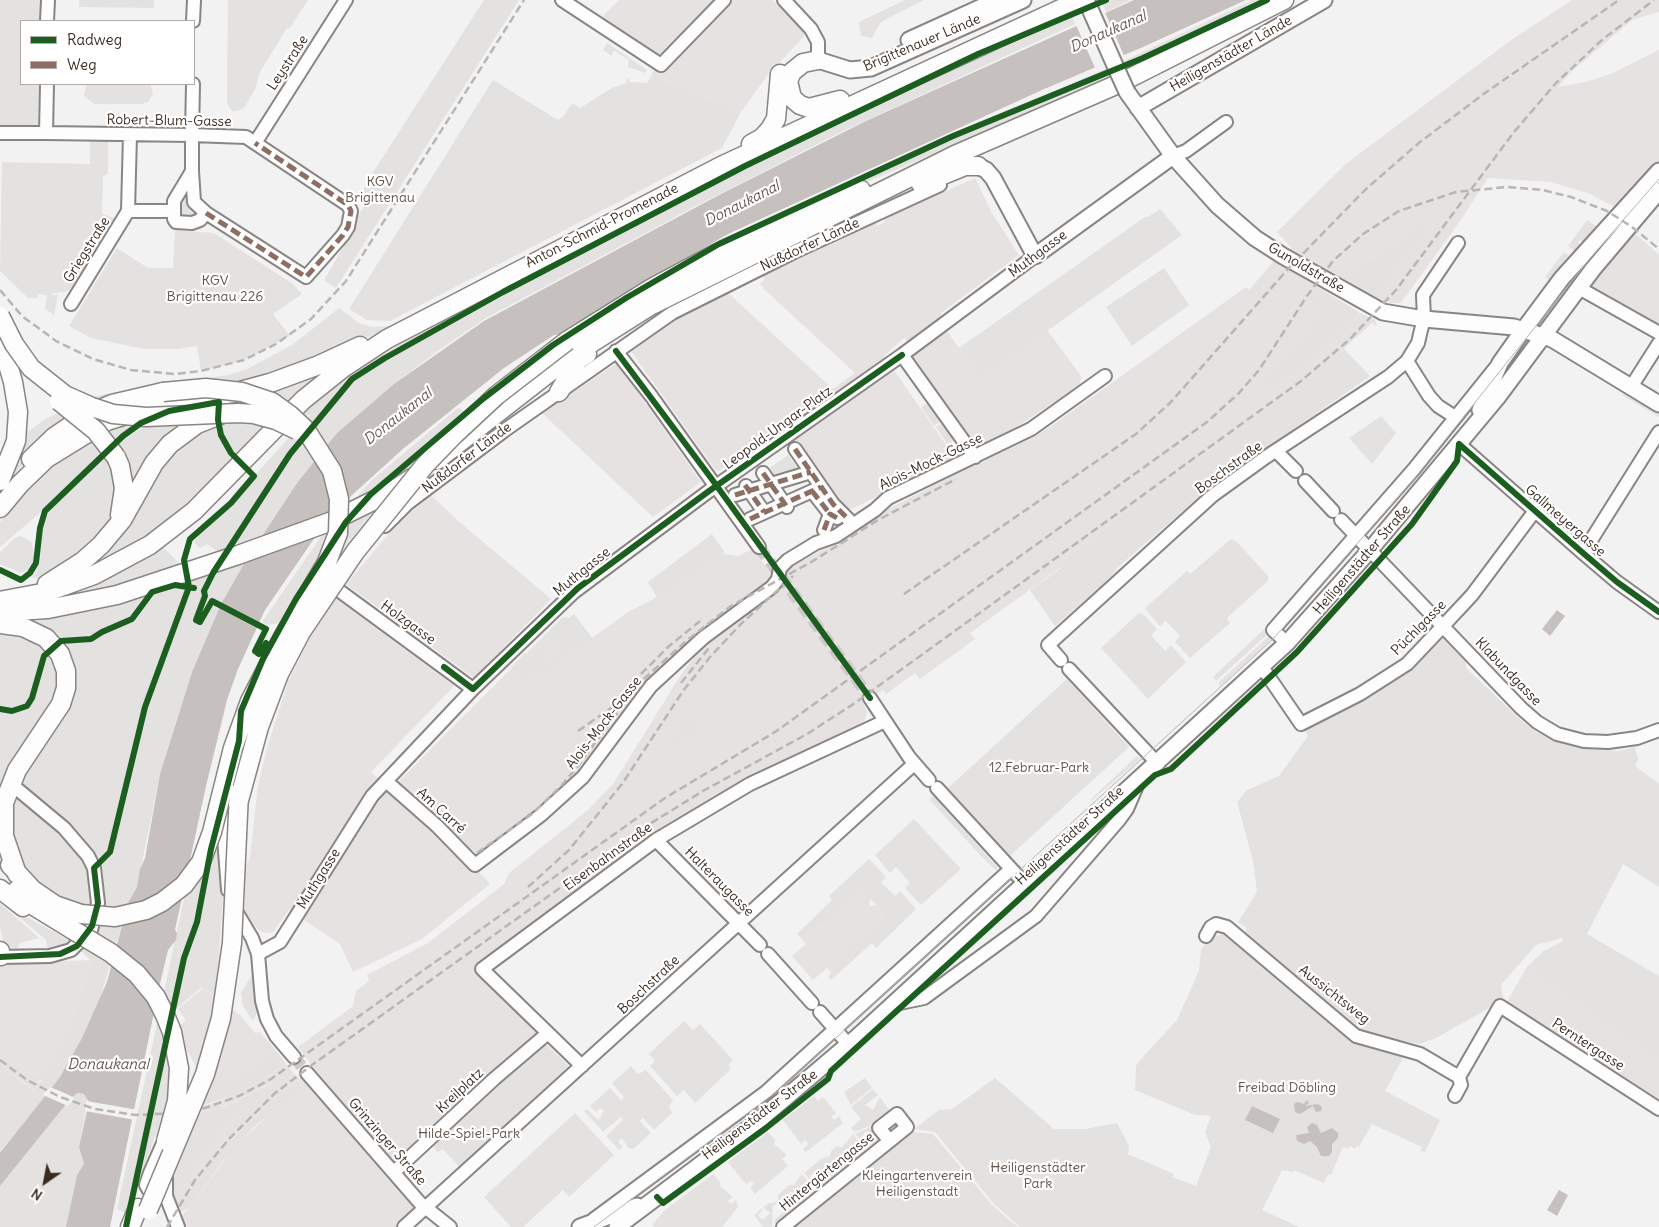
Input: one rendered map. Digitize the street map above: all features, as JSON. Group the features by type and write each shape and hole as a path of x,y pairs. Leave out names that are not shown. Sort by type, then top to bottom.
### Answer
{"highway":[{"name":"Brigittenauer Lände","path":"411,326 721,166 1080,0"},
{"name":"Heiligenstädter Lände","path":"1128,95 1284,0"},
{"path":"721,166 735,152 762,138 770,130 776,119 779,81 784,67 797,55 806,51 818,55"},
{"path":"818,55 798,65 792,72 788,82 792,98 800,105 809,108 841,100 889,80 902,81"},
{"name":"Nußdorfer Lände","path":"0,612 48,609 117,595 332,521 391,492 432,465 512,400 606,333 690,286 955,155 1128,95"},
{"path":"238,804 267,704 301,632 355,552 425,465 497,395 567,341 652,288 717,252 824,204 955,155"},
{"path":"793,236 827,224 965,166 978,166"},
{"path":"559,392 578,360 690,286"},
{"path":"0,316 14,344 31,368 53,387 83,404 113,414 146,417 224,413 254,414 270,418 312,440"},
{"path":"0,601 25,598 94,575 133,556 176,526 229,476 282,419 326,381 355,360 411,326"},
{"path":"0,509 20,484 47,458 106,420 162,404 233,393 270,383 319,366 390,330 411,326"},
{"path":"0,338 31,378 96,431 116,457 123,478 124,494 122,509 113,530"},
{"path":"0,338 13,382 18,412 16,441 0,481"},
{"path":"0,509 6,493 38,451 70,425 88,414 112,404 163,392 225,389 260,397 276,405 298,421 327,460 337,488 340,511 338,533 327,562 261,677 242,722 212,832 201,862 173,894 146,910 115,916 81,914 55,905 33,890 0,853"},
{"path":"25,598 83,561 101,545 131,506 160,454 178,436 197,424 224,413"},
{"path":"0,624 23,627 46,638 60,654 66,680 61,704 10,783 4,803 2,826 6,844 17,874"},
{"path":"142,1227 204,1074 221,1018 232,943 238,804 245,745 269,663"},
{"path":"0,871 34,906 118,958 147,985 165,1015 177,1053 179,1083 173,1119 130,1227"},
{"path":"0,889 39,917 73,930"},
{"path":"0,951 0,957"}],"main road":[{"name":"Brigittenauer Lände","path":"818,55 851,60 868,59 997,0"},
{"name":"Brigittenauer Lände","path":"818,55 850,70 870,68 1023,0"},
{"name":"Gunoldstraße","path":"1086,0 1128,95 1173,156 1217,205 1255,238 1383,312 1424,319 1524,329 1552,339 1659,404"},
{"name":"Heiligenstädter Lände","path":"1128,95 1324,0"},
{"name":"Muthgasse","path":"1035,256 1173,156"},
{"path":"978,166 986,170 993,178 1035,256"},
{"name":"Heiligenstädter Straße","path":"1472,427 1500,363 1524,329 1562,278 1659,171"},
{"name":"Heiligenstädter Straße","path":"623,1224 757,1122 896,1004 1288,643 1370,550 1497,398 1542,335 1659,192"},
{"name":"Heiligenstädter Straße","path":"583,1226 652,1201"}],"street":[{"path":"48,0 48,20"},
{"path":"193,20 194,0"},
{"name":"Leystraße","path":"255,143 346,0"},
{"path":"562,0 661,65 724,0"},
{"path":"784,0 811,29 818,42 818,55"},
{"path":"46,133 47,85"},
{"path":"193,85 192,171 194,202 206,213"},
{"name":"Muthgasse","path":"1173,156 1186,151 1226,122"},
{"name":"Robert-Blum-Gasse","path":"0,133 246,137 348,205 351,211 348,227 306,277 206,213"},
{"name":"Griegstraße","path":"71,304 128,211 130,135"},
{"name":"Nußdorfer Lände","path":"258,954 228,894 224,838 239,769 254,718 278,660 296,626 326,581 356,562 408,503 559,392 672,313 794,252 978,166"},
{"path":"173,215 176,198 192,171"},
{"name":"Griegstraße","path":"128,211 173,215 176,222 192,223 200,220 206,213"},
{"name":"Boschstraße","path":"1158,764 1048,645 1212,496 1388,377 1407,361 1418,343 1424,319 1423,295 1458,243"},
{"name":"Muthgasse","path":"853,390 1035,256"},
{"path":"1579,288 1659,333"},
{"path":"1631,387 1659,343"},
{"path":"616,351 760,547"},
{"path":"902,355 975,457"},
{"path":"1407,361 1434,401 1455,417"},
{"name":"Heiligenstädter Straße","path":"1288,643 1273,630 1356,536 1500,363"},
{"name":"Alois-Mock-Gasse","path":"475,865 541,815 583,777 651,686 703,638 772,587 778,579 780,568 788,560 816,544 836,536 875,510 888,498 1030,429 1105,376"},
{"name":"Leopold-Ungar-Platz","path":"717,486 853,390"},
{"path":"1583,553 1659,432"},
{"name":"Gallmeyergasse","path":"1459,444 1534,512 1617,582 1659,612"},
{"name":"Leopold-Ungar-Platz","path":"796,449 811,472 817,489 843,517 824,530"},
{"name":"Klabundgasse","path":"1277,452 1526,713 1537,722 1557,734 1584,741 1608,742 1637,738 1659,730"},
{"path":"735,495 747,488 771,485 811,472"},
{"name":"Leopold-Ungar-Platz","path":"763,473 785,505"},
{"name":"Muthgasse","path":"258,954 276,946 280,942 372,796 473,689 578,588 717,486"},
{"path":"747,488 764,512"},
{"path":"750,519 785,505 817,489"},
{"name":"Püchlgasse","path":"1262,667 1301,724 1360,694 1407,664 1472,595 1534,512"},
{"name":"Holzgasse","path":"326,581 473,689"},
{"path":"870,698 914,764 1026,885"},
{"name":"Eisenbahnstraße","path":"582,1066 482,969 656,840 750,784 885,721"},
{"name":"Boschstraße","path":"404,1227 914,764"},
{"name":"Am Carré","path":"386,780 437,826 475,865"},
{"name":"Heiligenstädter Straße","path":"896,1004 924,998 1036,916 1119,820 1127,809 1138,781"},
{"path":"0,957 50,956 71,950 90,930 98,903 94,868 88,856 64,828 10,783"},
{"name":"Halteraugasse","path":"656,840 764,950 849,1045"},
{"name":"Heiligenstädter Straße","path":"583,1226 766,1092 1012,869"},
{"name":"Aussichtsweg","path":"1206,936 1211,927 1216,924 1227,927 1356,1036 1420,1054 1459,1077"},
{"path":"258,954 263,1009 270,1026 294,1057"},
{"name":"Perntergasse","path":"1459,1077 1500,1006 1659,1109"},
{"name":"Kreilplatz","path":"394,1172 494,1079 548,1033"},
{"name":"Grinzinger Straße","path":"307,1073 426,1208 450,1227"},
{"path":"1456,1096 1461,1085 1459,1077"},
{"path":"166,1196 160,1197 150,1192 146,1185 168,1131 174,1131 179,1141 166,1178 166,1196 178,1227"},
{"name":"Hintergärtengasse","path":"783,1227 890,1141"},
{"path":"150,1173 159,1172 166,1178"}],"shaded area":[{"path":"619,0 772,0 806,34 767,76 741,112 661,79 651,77 659,56 600,19"},
{"path":"1572,0 1659,0 1659,12 1632,20 1571,72 1558,87 1585,82 1611,74 1659,50 1659,181 1617,208 1590,194 1551,182 1488,178 1460,221 1401,303 1391,303 1374,297 1438,218 1434,213 1343,279 1290,249 1291,247 1277,232 1347,163 1514,38"},
{"path":"975,178 992,213 1019,255 941,313 946,330 981,378 1047,330 1082,377 1078,387 1008,432 1009,436 977,450 914,364 905,337 884,356 956,459 843,513 778,428 717,472 630,350 657,330 727,292 833,389 855,373 765,290 760,283 764,281 763,275 840,240 875,221 877,226 885,222 883,218 887,216"},
{"path":"1625,229 1638,236 1659,255 1659,333 1585,291"},
{"path":"1274,261 1318,287 1309,301 1324,314 1270,392 1302,368 1360,313 1375,320 1377,326 1372,323 1319,371 1274,407 1058,563 1061,567 970,633 975,639 920,679 915,673 886,694 883,690 863,703 867,712 864,721 854,728 765,771 654,833 650,827 638,835 605,870 477,964 548,1033 394,1172 426,1208 404,1227 175,1227 180,1217 189,1208 231,1151 278,1105 302,1086 298,1080 265,1106 233,1137 179,1216 171,1198 177,1188 211,1145 241,1112 272,1083 220,1108 179,1118 181,1108 207,1105 225,1099 259,1082 286,1064 299,1079 314,1068 298,1047 353,1006 356,991 369,981 367,975 428,943 504,884 509,873 587,811 613,784 684,670 708,641 787,578 746,600 686,645 643,686 568,784 479,857 450,829 396,784 563,617 569,618 574,614 592,638 628,612 688,581 723,554 739,556 753,548 773,577 817,553 854,527 954,475 1028,440 1050,427 1246,287 1249,290"},
{"path":"617,363 701,482 653,517 542,413"},
{"path":"430,494 457,520 551,599 474,678 346,584 387,536"},
{"path":"336,599 454,686 371,772 468,860 490,884 422,939 353,972 340,944 289,910 273,932 266,933 260,931 244,916 246,866 250,857 258,786 267,748 288,682 311,636"},
{"path":"863,890 872,899 869,902 870,906 877,905 885,915 845,951 850,956 832,973 827,968 813,980 792,956 806,944 800,937 818,921 823,927"},
{"path":"1544,951 1659,976 1659,1100 1507,1002 1526,968"},
{"path":"90,960 73,1018 46,1072 30,1074 0,1051 0,964"},
{"path":"203,988 240,1015 255,1033 260,1032 282,1058 270,1067 204,1097 197,1068 186,1049 172,1032 186,1020 178,1009"},
{"path":"0,1055 19,1071 40,1082 35,1091 0,1065"}],"green space":[{"path":"0,0 40,0 40,20 20,20 20,85 39,85 38,125 0,126"},
{"path":"79,0 154,0 154,8 79,7"},
{"path":"228,0 308,0 290,28 287,28 260,72 255,89 244,108 237,111 232,111 227,104"},
{"name":"KGV Brigittenau","path":"484,0 519,0 336,288 324,280 344,246 351,226 366,204 360,199 366,183"},
{"path":"905,0 924,0 881,22 872,38 861,36 859,22"},
{"path":"1101,0 1130,0 1106,12"},
{"path":"1252,0 1267,0 1134,69 782,218 779,213 1130,58"},
{"path":"1069,10 1075,24 837,134 696,206 486,318 394,384 337,433 297,483 245,562 221,604 192,672 160,774 137,887 128,904 100,999 82,1038 60,1077 0,1153 0,1065 34,1091 42,1080 37,1081 19,1071 0,1055 0,1051 30,1074 46,1072 73,1018 91,961 74,943 86,920 25,874 6,832 15,794 52,823 100,875 19,785 70,675 26,623 59,617 185,582 200,571 213,573 224,556 207,544 200,548 194,543 200,534 311,414 305,417 296,410 347,372 460,307 754,158"},
{"path":"607,43 647,70 645,73 628,67 629,60 613,50 612,56 603,50"},
{"path":"627,77 630,82 647,83 651,77 661,79 741,112 722,148 390,321 367,320 349,309 493,80 558,120 564,116 572,103 580,108 612,88 626,83"},
{"path":"87,85 150,85 153,94 148,102 142,104 94,104 84,94"},
{"path":"90,141 108,141 108,174 103,177 102,214 114,218 74,287 65,292 52,293 52,295 58,295 54,315 45,309 47,295 38,294 38,298 28,298 0,271 2,162 90,164"},
{"path":"1551,173 1597,188 1597,191 1549,177"},
{"path":"185,191 196,212 194,216 180,216 178,203"},
{"path":"1160,209 1182,235 981,378 959,348 1145,217"},
{"path":"1434,213 1438,218 1374,297 1343,279 1346,275 1350,275"},
{"path":"1587,220 1599,228 1583,243 1581,240 1578,242 1581,245 1575,251 1568,246"},
{"name":"KGV Brigittenau 226","path":"175,230 214,233 293,284 302,294 273,314 290,336 244,360 201,371 197,346 178,349 144,349 91,338 69,326 117,248 148,268 173,268"},
{"path":"1563,253 1569,255 1549,280 1545,277"},
{"path":"1164,268 1189,305 1132,346 1106,307"},
{"path":"1318,287 1360,313 1302,368 1270,392 1265,382 1324,314 1308,301"},
{"path":"339,308 359,323 372,327 391,326 338,352 29,456 0,497 0,493 6,482 9,482 18,463 23,435 47,418 100,395 228,375 247,369 292,345"},
{"path":"1344,349 1370,376 1207,490 1117,568 1111,577 1055,626 1030,590 1061,568 1058,563 1273,407"},
{"path":"338,364 219,478 154,536 95,565 74,573 170,448 221,421 222,401 238,399 241,404 250,405 262,395 278,393 277,390 263,390"},
{"path":"1624,393 1659,413 1659,417 1622,395"},
{"path":"927,403 941,421 934,426 921,407"},
{"path":"459,407 464,412 280,623 267,625 262,622 320,538 372,480"},
{"path":"1381,416 1396,433 1372,464 1349,438"},
{"path":"145,419 115,442 40,513 0,547 0,522 34,476 102,429"},
{"path":"152,420 191,421 128,502 116,469 117,511 102,538 41,579 31,577 36,572 40,562 42,535 47,513 116,446"},
{"path":"942,423 954,440 948,445 936,427"},
{"path":"788,455 800,471 773,479 767,470"},
{"path":"712,534 724,551 723,554 688,581 657,597 648,582"},
{"path":"21,536 32,542 34,557 30,569 21,573 0,564 0,552 15,538"},
{"path":"1231,539 1238,543 1268,576 1268,581 1227,618 1230,623 1190,658 1175,642 1180,636 1166,621 1160,626 1146,610 1146,607 1187,571 1190,574"},
{"path":"1345,539 1271,631 1216,681 1213,677 1272,622"},
{"path":"161,545 180,564 108,591 40,605"},
{"path":"1139,613 1143,614 1157,629 1151,635 1165,651 1171,645 1186,662 1148,699 1101,648"},
{"path":"574,614 592,638 537,677 534,673 522,681 511,667 525,653 530,658 544,643 547,647 538,656 546,665 564,647 556,638 551,643 544,636 563,617 569,618"},
{"path":"0,630 34,639 55,656 61,691 0,798"},
{"path":"1272,633 1275,635 1220,686 1218,683"},
{"path":"1440,635 1466,661 1466,668 1523,722 1539,733 1563,744 1580,748 1620,751 1635,747 1638,760 1635,766 1659,784 1659,887 1623,864 1587,934 1659,976 1659,1058 1594,1017 1596,1012 1526,968 1544,951 1563,941 1562,938 1536,945 1501,985 1503,998 1498,1003 1438,1037 1420,1044 1357,1032 1243,935 1247,928 1238,922 1257,892 1253,861 1237,802 1247,790 1279,776 1308,736 1305,729"},
{"path":"817,644 670,748 669,742 674,742 677,732 687,716 695,727"},
{"name":"12.Februar-Park","path":"1067,679 1129,747 1010,856 948,788"},
{"path":"1137,756 1140,759 1090,802 1091,799"},
{"path":"933,796 998,868 996,870 929,799"},
{"path":"914,819 961,869 921,905 905,888 910,883 896,867 890,873 875,855"},
{"path":"213,851 226,852 216,997 202,987 176,1009 167,1047 169,1055 168,1103 126,1213 117,1209 185,894"},
{"path":"869,859 886,877 881,882 895,896 900,891 916,909 876,948 872,943 831,980 828,976 849,956 845,951 885,915 863,890 823,927 818,922 800,937 797,934 832,900 829,896"},
{"path":"0,903 39,938 20,943 18,948 44,950 12,953 4,946 0,927"},
{"path":"2,903 74,943 48,952 46,940"},
{"name":"Freibad Döbling","path":"1223,934 1229,936 1278,977 1278,981 1282,984 1285,983 1383,1047 1383,1050 1404,1056 1385,1091 1440,1120 1425,1152 1420,1151 1422,1147 1372,1124 1359,1147 1357,1146 1355,1149 1350,1146 1348,1149 1343,1147 1331,1175 1328,1174 1324,1183 1294,1170 1293,1172 1282,1170 1262,1210 1299,1227 1020,1227 994,1204 935,1132 914,1129 939,1110 952,1109 995,1078 1054,1129 1085,1129 1117,1123 1129,1146 1128,1154 1174,1174 1172,1177 1196,1186 1211,1147 1205,1132 1211,1116 1195,1115 1135,1090 1136,1066 1177,1020 1199,971 1201,950 1209,938"},
{"path":"254,971 258,1011 253,1021 243,1006 241,993"},
{"path":"684,1021 693,1030 700,1024 733,1060 729,1064 730,1070 695,1103 684,1090 677,1096 650,1066 655,1061 649,1054"},
{"path":"269,1042 286,1064 259,1082 232,1096 198,1107 210,1076 219,1086 232,1074 237,1080 249,1069 253,1073 273,1055 265,1045"},
{"name":"Hilde-Spiel-Park","path":"545,1043 569,1066 459,1167 443,1149 438,1152 433,1147 434,1143"},
{"path":"631,1066 638,1074 646,1070 673,1100 669,1107 672,1113 654,1130 643,1118 640,1121 651,1133 633,1149 628,1148 622,1138 618,1142 623,1147 619,1150 606,1136 623,1120 621,1117 603,1132 584,1111 587,1109 598,1120 604,1111 601,1108 596,1112 590,1106 610,1088 621,1100 624,1097 612,1083"},
{"path":"865,1078 872,1088 851,1105 844,1092"},
{"path":"298,1080 302,1086 254,1127 222,1162 189,1208 181,1212 184,1207 182,1206 204,1172 233,1138 265,1106"},
{"path":"305,1080 364,1149 367,1155 305,1084"},
{"path":"273,1083 241,1112 211,1145 171,1198 172,1177 169,1176 195,1114 223,1107"},
{"path":"329,1083 398,1163 391,1162 324,1085"},
{"path":"873,1089 878,1095 865,1105 873,1110 880,1097 890,1111 874,1124 855,1132 851,1128 861,1119 851,1107"},
{"path":"80,1093 86,1095 88,1099 79,1147 84,1164 77,1175 66,1227 0,1227 0,1186 74,1095"},
{"path":"814,1096 818,1101 823,1097 836,1113 831,1117 834,1120 839,1116 843,1123 806,1152 803,1149 808,1144 805,1140 801,1144 783,1120"},
{"path":"575,1113 614,1155 569,1197 563,1190 523,1227 511,1227 484,1197"},
{"path":"872,1126 872,1130 880,1140 869,1149 860,1140 869,1136 866,1131 860,1139 855,1134"},
{"path":"768,1132 775,1140 774,1144 787,1155 782,1159 788,1166 755,1194 750,1188 754,1184 751,1181 747,1184 743,1181 728,1162"},
{"name":"Kleingartenverein Heiligenstadt","path":"912,1132 933,1134 992,1205 1018,1227 793,1227"},
{"path":"853,1134 866,1152 818,1189 811,1180 822,1174 818,1169 810,1176 810,1179 804,1173 821,1159 830,1156 831,1151 837,1146 842,1147"},
{"path":"713,1174 720,1182 720,1186 733,1197 728,1201 731,1204 736,1200 738,1207 722,1227 655,1227 652,1225 665,1210"},
{"path":"802,1174 816,1191 812,1195 790,1192 773,1206 772,1227 763,1227 754,1215 761,1209 763,1210 758,1215 762,1220 770,1213 763,1207 778,1200 778,1195 789,1185 794,1185"},
{"path":"802,1197 808,1198 775,1225 775,1219"}],"water":[{"name":"Donaukanal","path":"1134,0 1246,0 1042,90 728,234 641,284 562,334 554,335 504,368 404,448 340,506 318,533 265,610 238,669 227,700 206,786 175,930 177,933 176,940 168,950 159,988 110,1227 66,1227 77,1175 84,1164 79,1147 89,1102 84,1094 78,1093 72,1097 0,1186 0,1153 60,1077 82,1038 107,982 128,903 137,887 140,869 145,858 160,774 192,672 221,604 245,562 297,483 337,433 394,384 484,321 719,195 866,121"},
{"path":"1557,610 1565,616 1550,636 1542,629"},
{"path":"1307,1100 1309,1103 1305,1106 1318,1104 1322,1107 1321,1111 1316,1112 1313,1106 1300,1114 1295,1112 1294,1104 1298,1102 1304,1104"},
{"path":"1252,1106 1280,1119 1273,1133 1245,1120"},
{"path":"1312,1123 1317,1125 1321,1133 1332,1128 1338,1133 1338,1138 1332,1144 1332,1152 1329,1156 1321,1156 1317,1147 1310,1141 1304,1144 1297,1141 1296,1135 1309,1133 1307,1127"},
{"path":"1559,1190 1568,1195 1557,1216 1547,1210"}],"pier":[{"path":"1104,10 1125,58 1096,70 1075,23"},
{"path":"50,1087 75,1098 68,1106 43,1095"},
{"path":"86,1101 138,1110 135,1120 85,1111"}],"tunnel":[{"path":"759,547 870,698"},
{"path":"294,1057 307,1073"}],"tram line":[{"path":"594,1227 779,1090 1274,638 1414,479 1591,257 1659,179"}],"railway":[{"path":"0,290 22,316 56,341 93,359 131,370 175,374 201,371 244,360 276,344 311,319 346,281 524,0"},
{"path":"904,594 1136,434 1171,402 1288,269 1366,189 1420,142 1485,93 1619,0"},
{"path":"167,1227 195,1180 229,1139 274,1094 312,1065 648,825 703,791 807,734 855,703 1301,381 1350,339 1396,290 1514,132 1556,83 1602,40 1654,0"},
{"path":"0,1060 27,1080 60,1097 95,1109 135,1115 180,1113 205,1108 239,1096 271,1079 665,798 775,732 1207,422 1239,393 1259,370 1307,296 1333,261 1363,234 1399,211 1456,192 1507,187 1543,190 1571,197 1607,211 1632,227 1659,249"},
{"path":"578,731 614,706 686,641 731,606 813,561 878,520 956,479"},
{"path":"528,887 569,850 622,784 683,691 710,657 740,625 793,576"},
{"path":"641,674 668,647 700,621"},
{"path":"681,683 709,648"},
{"path":"477,853 532,814 561,786 626,701"}],"marked path":[{"path":"206,213 306,277 343,235 348,227 351,211 348,205 255,143"},
{"path":"795,449 833,504 849,520"},
{"path":"735,495 811,472"},
{"path":"763,473 787,507"},
{"path":"745,485 764,512"},
{"path":"750,519 821,487"},
{"path":"812,491 830,514"},
{"path":"824,530 830,514 837,518"}],"cycle path":[{"name":"Anton-Schmid-Promenade","path":"204,591 213,573 290,454 352,379 385,358 503,292 745,166 978,54 1106,0"},
{"path":"126,1227 184,958 197,922 211,849 239,741 241,711 263,659 296,599 346,522 371,494 484,398 553,345 626,298 719,244 953,136 1143,58 1267,0"},
{"path":"616,351 711,478 870,698"},
{"path":"444,667 473,689 578,588 709,491 902,355"},
{"path":"0,570 21,580 30,573 36,563 40,528 45,511 123,436 141,423 169,411 219,402 218,420 221,435 231,453 254,476 231,503 190,539 184,560 189,587 145,707 110,852 94,868 98,903 92,926 77,946 60,954 0,957"},
{"path":"1459,444 1617,582 1659,612"},
{"path":"657,1197 663,1203 766,1128 828,1079 831,1071 1155,775 1171,769 1297,652 1412,524 1457,461 1459,444"},
{"path":"0,709 12,711 27,706 32,698 44,656 61,641 91,639 132,619 152,592 175,585 194,588"},
{"path":"204,591 205,596 196,620 200,622 212,601 266,629 255,651 259,654 266,643"}],"park label":[{"name":"Heiligenstädter Park","path":"1038,1176"}]}
